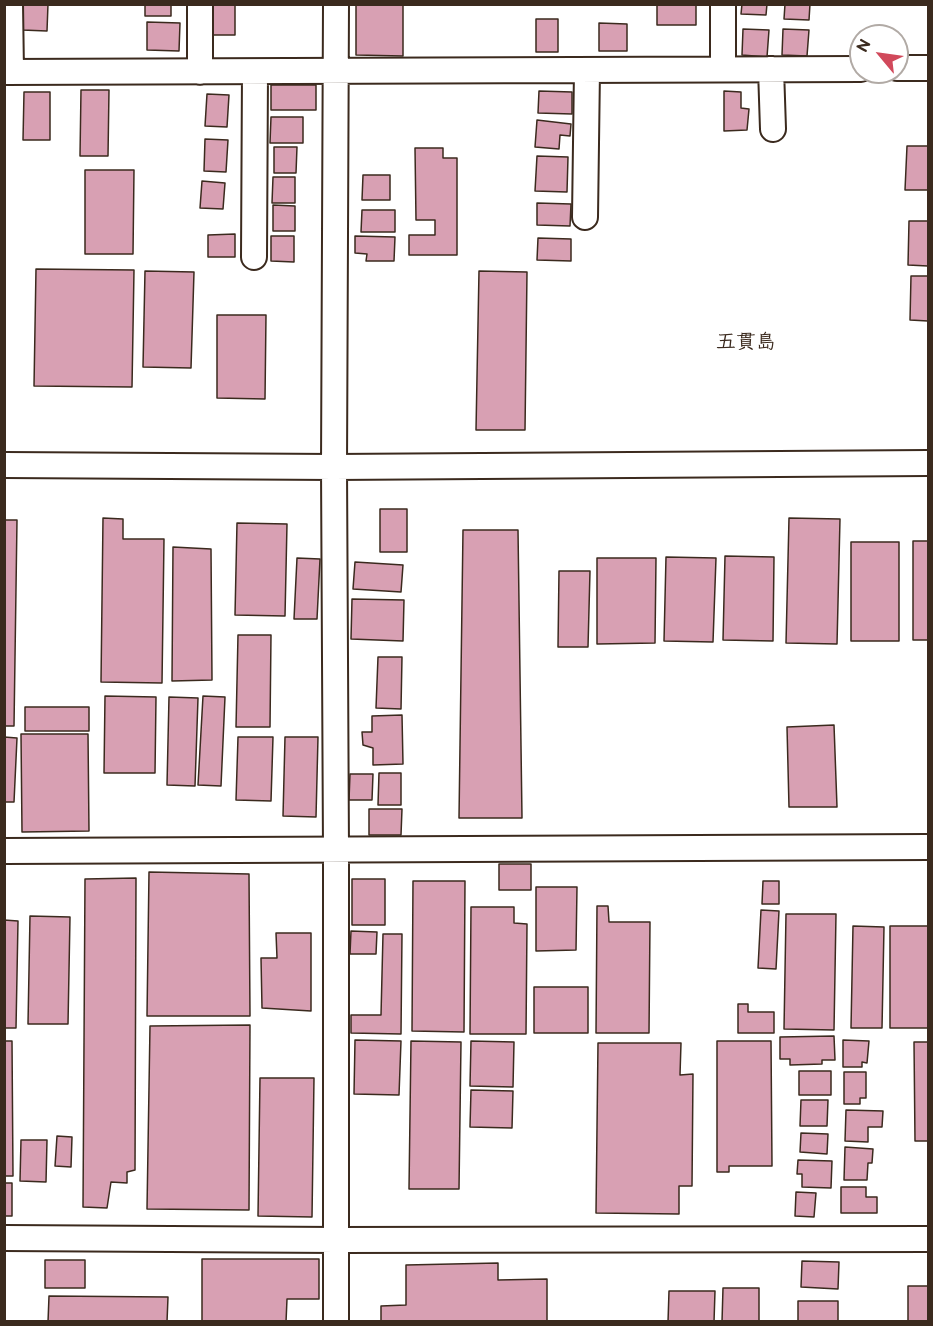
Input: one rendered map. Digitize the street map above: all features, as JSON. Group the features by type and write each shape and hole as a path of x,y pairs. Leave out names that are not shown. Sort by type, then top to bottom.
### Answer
{"street":[{"path":"10,4 8,72 849,69"},
{"path":"200,4 200,72"},
{"path":"336,4 334,467 336,1322"},
{"path":"723,4 723,69"},
{"path":"909,68 928,68"},
{"path":"771,69 773,129"},
{"path":"585,217 587,70"},
{"path":"254,256 255,72"},
{"path":"4,465 334,467 928,463"},
{"path":"4,851 928,847"},
{"path":"4,1238 928,1239"}],"building":[{"path":"23,4 48,4 47,31 22,30"},
{"path":"145,4 171,4 171,16 145,16"},
{"path":"210,4 235,4 235,35 210,35"},
{"path":"356,4 403,4 403,56 356,55"},
{"path":"657,4 696,4 696,25 657,25"},
{"path":"742,4 767,4 766,15 741,14"},
{"path":"785,4 810,4 809,20 784,19"},
{"path":"536,19 558,19 558,52 536,52"},
{"path":"147,22 180,23 179,51 147,50"},
{"path":"599,23 627,24 627,51 599,51"},
{"path":"743,29 769,30 767,57 742,55"},
{"path":"783,29 809,30 807,56 782,55"},
{"path":"271,85 316,85 316,110 271,110"},
{"path":"81,90 109,90 108,156 80,156"},
{"path":"539,91 572,92 572,114 538,113"},
{"path":"724,91 741,92 741,108 749,109 747,130 724,131"},
{"path":"24,92 50,92 50,140 23,140"},
{"path":"207,94 229,95 227,127 205,126"},
{"path":"271,117 303,117 303,143 270,143"},
{"path":"537,120 571,124 570,136 560,135 559,149 535,147"},
{"path":"205,139 228,140 226,172 204,171"},
{"path":"907,146 928,146 928,190 905,190"},
{"path":"274,147 297,147 296,173 274,173"},
{"path":"415,148 443,148 443,158 457,158 457,255 409,255 409,235 435,235 435,220 416,220"},
{"path":"537,156 568,157 567,192 535,191"},
{"path":"85,170 134,170 133,254 85,254"},
{"path":"363,175 390,175 390,200 362,200"},
{"path":"273,177 295,177 295,203 272,203"},
{"path":"202,181 225,183 223,209 200,208"},
{"path":"537,203 571,204 570,226 537,225"},
{"path":"273,205 295,206 295,231 273,231"},
{"path":"362,210 395,210 395,232 361,232"},
{"path":"909,221 928,221 928,266 908,265"},
{"path":"235,234 235,257 208,257 208,235"},
{"path":"271,236 294,236 294,262 271,261"},
{"path":"355,236 395,237 394,261 366,261 367,254 355,253"},
{"path":"538,238 571,239 571,261 537,260"},
{"path":"36,269 134,270 132,387 34,386"},
{"path":"145,271 194,272 191,368 143,367"},
{"path":"479,271 527,272 525,430 476,430"},
{"path":"911,276 928,276 928,321 910,320"},
{"path":"217,315 266,315 265,399 217,398"},
{"path":"380,509 407,509 407,552 380,552"},
{"path":"103,518 123,519 123,539 164,539 162,683 101,682"},
{"path":"789,518 840,519 837,644 786,643"},
{"path":"4,520 17,520 14,726 4,726"},
{"path":"237,523 287,524 285,616 235,615"},
{"path":"463,530 518,530 522,818 459,818"},
{"path":"913,541 928,541 928,640 913,640"},
{"path":"851,542 899,542 899,641 851,641"},
{"path":"173,547 211,549 212,680 172,681"},
{"path":"725,556 774,557 773,641 723,640"},
{"path":"666,557 716,558 713,642 664,641"},
{"path":"297,558 320,559 317,619 294,619"},
{"path":"597,558 656,558 655,643 597,644"},
{"path":"355,562 403,565 401,592 353,589"},
{"path":"559,571 590,571 588,647 558,647"},
{"path":"352,599 404,600 403,641 351,639"},
{"path":"238,635 271,635 270,727 236,727"},
{"path":"378,657 402,657 401,709 376,708"},
{"path":"105,696 156,697 155,773 104,773"},
{"path":"203,696 225,697 221,786 198,785"},
{"path":"169,697 198,698 195,786 167,785"},
{"path":"25,707 89,707 89,731 25,731"},
{"path":"402,715 403,764 373,765 373,748 363,745 362,732 372,732 372,716"},
{"path":"834,725 837,807 789,807 787,727"},
{"path":"21,734 88,734 89,831 22,832"},
{"path":"4,737 17,738 14,802 4,802"},
{"path":"238,737 273,737 271,801 236,800"},
{"path":"285,737 318,737 316,817 283,816"},
{"path":"379,773 401,773 401,805 378,805"},
{"path":"350,774 373,774 372,800 349,800"},
{"path":"369,809 402,809 401,835 369,835"},
{"path":"499,864 531,864 531,890 499,890"},
{"path":"149,872 249,874 250,1016 147,1016"},
{"path":"136,878 135,1170 127,1172 127,1183 111,1182 107,1208 83,1207 85,879"},
{"path":"352,879 385,879 385,925 352,925"},
{"path":"413,881 465,881 464,1032 412,1031"},
{"path":"763,881 779,881 779,904 762,904"},
{"path":"536,887 577,887 576,950 536,951"},
{"path":"597,906 608,906 609,922 650,922 649,1033 596,1033"},
{"path":"471,907 514,907 514,923 527,924 526,1034 470,1034"},
{"path":"761,910 779,911 776,969 758,968"},
{"path":"786,914 836,914 834,1030 784,1029"},
{"path":"30,916 70,917 68,1024 28,1024"},
{"path":"4,920 18,921 16,1028 4,1028"},
{"path":"853,926 884,927 882,1028 851,1028"},
{"path":"890,926 928,926 928,1028 890,1028"},
{"path":"351,931 377,932 376,954 350,954"},
{"path":"276,933 311,933 311,1011 262,1008 261,958 277,958"},
{"path":"383,934 402,934 401,1034 351,1033 351,1015 381,1015"},
{"path":"534,987 588,987 588,1033 534,1033"},
{"path":"738,1004 748,1004 748,1012 774,1012 774,1033 738,1033"},
{"path":"250,1025 249,1210 147,1209 150,1026"},
{"path":"834,1036 835,1060 822,1060 822,1064 790,1065 790,1059 780,1059 780,1037"},
{"path":"355,1040 401,1041 399,1095 354,1094"},
{"path":"843,1040 869,1041 867,1063 862,1062 862,1067 843,1067"},
{"path":"4,1041 12,1041 13,1176 4,1176"},
{"path":"411,1041 461,1042 459,1189 409,1189"},
{"path":"471,1041 514,1042 513,1087 470,1086"},
{"path":"717,1041 771,1041 772,1166 729,1166 729,1172 717,1172"},
{"path":"914,1042 928,1042 928,1141 915,1141"},
{"path":"598,1043 681,1043 680,1075 693,1074 692,1186 679,1186 679,1214 596,1213"},
{"path":"799,1071 831,1071 831,1095 799,1095"},
{"path":"844,1072 866,1072 866,1098 860,1098 860,1104 844,1104"},
{"path":"260,1078 314,1078 312,1217 258,1216"},
{"path":"471,1090 513,1091 512,1128 470,1127"},
{"path":"801,1100 828,1100 827,1126 800,1126"},
{"path":"846,1110 883,1111 882,1127 868,1127 868,1142 845,1141"},
{"path":"801,1133 828,1134 827,1154 800,1152"},
{"path":"57,1136 72,1137 71,1167 55,1166"},
{"path":"21,1140 47,1140 46,1182 20,1181"},
{"path":"845,1147 873,1149 872,1163 868,1163 867,1180 844,1180"},
{"path":"798,1160 832,1161 831,1188 802,1187 802,1174 797,1174"},
{"path":"4,1183 12,1183 12,1216 4,1216"},
{"path":"841,1187 866,1187 866,1197 877,1197 877,1213 841,1213"},
{"path":"796,1192 816,1193 814,1217 795,1216"},
{"path":"202,1259 319,1259 319,1299 287,1299 286,1322 202,1322"},
{"path":"45,1260 85,1260 85,1288 45,1288"},
{"path":"802,1261 839,1262 838,1289 801,1287"},
{"path":"498,1263 498,1280 547,1279 547,1322 381,1322 381,1306 406,1305 406,1265"},
{"path":"908,1286 928,1286 928,1322 908,1322"},
{"path":"723,1288 759,1288 759,1322 722,1322"},
{"path":"669,1291 715,1291 714,1322 668,1322"},
{"path":"49,1296 168,1297 167,1322 48,1322"},
{"path":"798,1301 838,1301 838,1322 798,1322"}],"district":[{"name":"五貫島","path":"746,343"}]}
